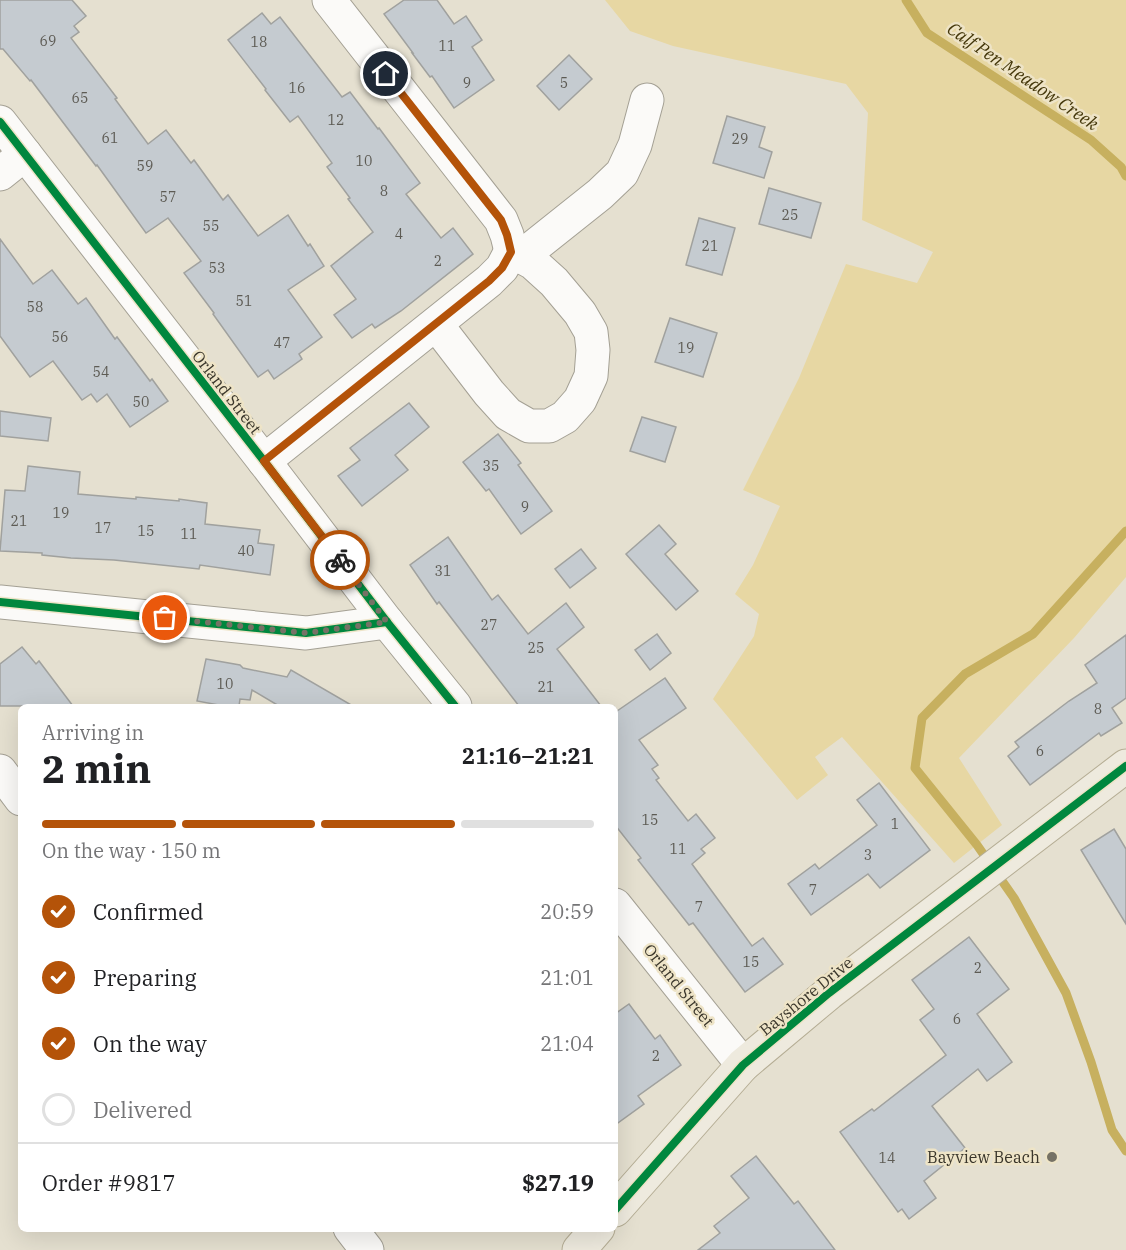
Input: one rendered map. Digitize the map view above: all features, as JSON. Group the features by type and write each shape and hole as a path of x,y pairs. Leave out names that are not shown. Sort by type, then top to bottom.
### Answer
{"main road":[{"name":"Bayshore Drive","path":"618,1207 743,1065 829,993 1126,766"},
{"path":"579,1250 595,1232"}],"street":[{"path":"328,0 501,220 516,254 533,263 554,282 580,313 591,332 593,350 591,376 580,400 565,417 549,426 529,426 508,414 436,324"},
{"path":"264,461 489,281 516,254 600,194 622,173 635,145 647,100"},
{"name":"Orland Street","path":"0,122 387,622 453,704"},
{"path":"0,174 25,154"},
{"path":"0,602 306,633 387,622"},
{"path":"0,771 18,795"},
{"name":"Orland Street","path":"618,916 743,1065"}],"shaded area":[{"path":"605,0 1126,0 1126,577 1074,638 959,758 1002,825 954,863 842,737 815,757 828,775 797,800 713,699 754,636 759,614 735,594 753,565 780,506 743,490 799,378 846,264 917,283 933,252 862,220 868,113 846,84 673,46 630,31"}],"building":[{"path":"0,0 72,0 86,16 74,26 79,32 71,38 117,98 115,99 148,144 166,130 191,163 194,160 223,200 228,195 258,236 288,215 324,266 288,290 322,337 299,354 302,359 274,379 268,370 258,377 184,273 201,261 168,218 146,233 31,80 3,49 0,49"},
{"path":"404,0 437,0 454,24 466,16 482,40 472,47 494,80 454,108 384,14"},
{"path":"262,13 271,24 280,17 342,97 350,92 420,183 406,194 441,238 453,228 473,254 401,311 375,328 372,324 352,338 334,315 356,299 331,266 373,232 327,167 332,163 298,116 290,122 228,40"},
{"path":"569,55 592,79 559,110 537,86"},
{"path":"727,116 765,127 759,147 772,152 764,178 713,163"},
{"path":"769,188 821,203 811,238 759,224"},
{"path":"699,218 735,228 722,275 686,265"},
{"path":"0,239 33,284 52,270 78,304 86,298 115,339 117,337 168,401 130,427 107,394 97,402 91,394 82,400 53,361 30,377 0,336"},
{"path":"670,318 717,333 703,377 655,362"},
{"path":"409,403 429,427 395,455 408,470 362,506 338,476 360,460 350,448"},
{"path":"0,411 51,418 48,441 0,436"},
{"path":"642,417 676,427 665,462 630,451"},
{"path":"498,434 521,463 518,465 552,511 521,534 489,489 486,491 463,462"},
{"path":"28,466 80,472 78,494 136,499 136,497 179,501 179,499 207,503 205,524 260,530 258,543 274,545 270,575 200,565 199,569 0,551 5,490 25,491"},
{"path":"659,525 676,544 665,554 698,591 676,610 626,554"},
{"path":"448,537 492,600 498,595 528,634 566,603 584,627 557,649 599,704 517,704 439,602 437,604 410,565"},
{"path":"581,549 596,568 570,588 555,569"},
{"path":"657,634 671,653 650,670 635,650"},
{"path":"1126,635 1126,698 1112,708 1122,723 1101,736 1099,733 1030,785 1008,756 1019,747 1015,742 1097,683 1085,665"},
{"path":"22,647 36,664 39,661 71,704 0,706 0,664"},
{"path":"206,659 287,677 291,670 350,704 276,704 252,690 250,700 240,699 239,704 213,704 197,701"},
{"path":"665,678 686,708 639,740 658,765 652,769 659,778 656,780 688,821 696,814 715,838 701,849 705,853 692,864 752,946 763,938 783,964 745,992 693,923 689,925 638,860 641,858 618,829 618,710"},
{"path":"879,783 930,850 880,888 868,874 811,915 788,884 815,864 819,869 877,825 857,800"},
{"path":"1114,829 1126,849 1126,924 1081,850"},
{"path":"969,937 1009,989 977,1014 1012,1062 987,1081 978,1069 932,1106 965,1148 924,1181 936,1198 909,1219 902,1209 898,1212 840,1132 872,1109 874,1111 946,1055 920,1020 934,1009 912,980"},
{"path":"629,1004 655,1039 660,1035 681,1065 638,1096 644,1104 618,1123 618,1012"},
{"path":"756,1156 794,1204 798,1201 835,1250 698,1250 720,1233 714,1226 749,1198 731,1176"}],"waterway":[{"name":"Calf Pen Meadow Creek","path":"906,0 927,33 1091,140 1121,167 1126,176"},
{"name":"Calf Pen Meadow Creek","path":"1126,531 1033,634 965,674 922,718 915,768 977,845 1014,898 1066,993 1112,1130 1126,1151"}],"cycle path":[{"path":"0,122 387,622 453,704"},
{"path":"0,602 306,633 387,622"},
{"path":"618,1207 743,1065 829,993 1126,766"}],"way so far":[{"path":"165,618 306,633 387,622 340,560"}],"place":[{"name":"Bayview Beach","path":"1052,1157"}],"route":[{"path":"340,560 264,461 489,281 502,268 511,252 501,220 386,74"}]}
